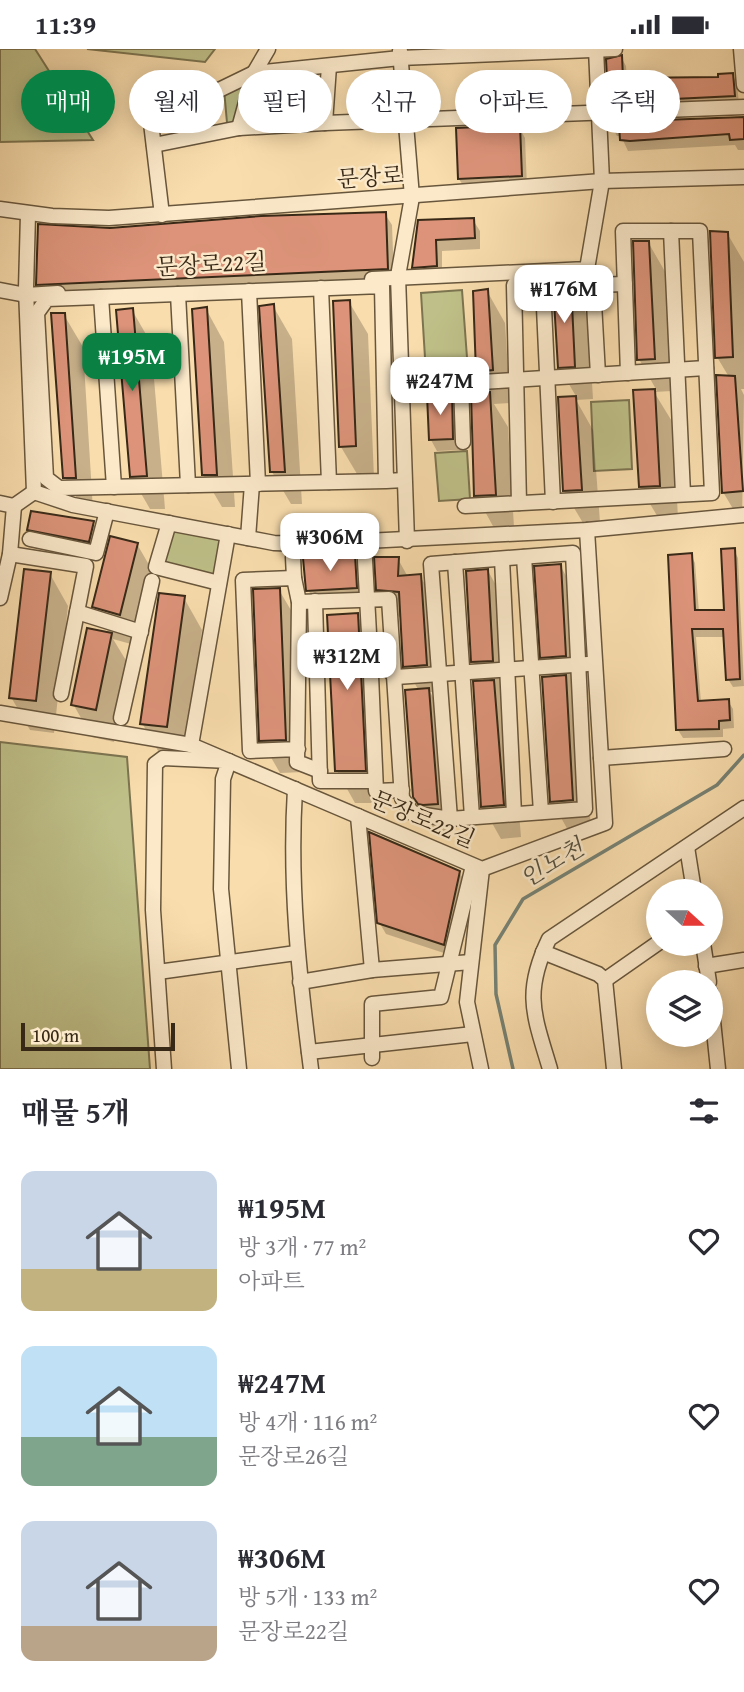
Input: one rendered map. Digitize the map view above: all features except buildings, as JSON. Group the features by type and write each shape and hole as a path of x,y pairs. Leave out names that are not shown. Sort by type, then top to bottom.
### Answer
{"street":[{"path":"256,70 268,49"},
{"path":"286,70 329,66 400,53 615,49"},
{"path":"741,49 744,85"},
{"path":"596,50 597,70"},
{"path":"329,66 329,70"},
{"path":"162,215 151,123 238,81"},
{"path":"680,109 744,107"},
{"path":"441,118 586,112"},
{"path":"153,145 238,128"},
{"path":"407,541 398,278 412,197 409,133"},
{"path":"600,133 602,181"},
{"name":"문장로","path":"0,209 28,214 109,218 602,181 744,177"},
{"name":"문장로22길","path":"0,290 26,295 587,269 602,181"},
{"path":"28,214 26,295 34,492"},
{"path":"465,506 712,493 699,231 623,231 628,373"},
{"path":"671,231 683,495"},
{"path":"598,375 593,285 625,284"},
{"path":"519,503 514,285 543,286 553,502"},
{"path":"386,481 382,286 47,299 37,313 47,478 59,488 386,481 404,480"},
{"path":"321,288 329,482"},
{"path":"248,291 255,484 248,538"},
{"path":"178,294 188,485"},
{"path":"102,297 114,487"},
{"path":"401,387 706,368"},
{"path":"461,383 463,442"},
{"path":"0,599 10,554 7,504 34,492 73,505 274,543 407,541 587,530 744,515"},
{"path":"30,538 96,552 107,511"},
{"path":"169,523 156,567 219,583"},
{"name":"문장로22길","path":"0,713 191,745 478,868 605,823 601,758 587,664 587,530"},
{"path":"191,745 228,534"},
{"path":"363,542 376,791 402,790"},
{"path":"299,602 390,599 402,798 412,813 450,819 585,809 587,664 573,553 431,564 450,819"},
{"path":"10,554 86,566 61,694"},
{"path":"293,557 299,602 298,762 320,771"},
{"path":"524,557 541,812"},
{"path":"502,559 514,814"},
{"path":"455,562 472,817"},
{"path":"294,578 243,580 250,751 298,749"},
{"path":"121,719 152,581"},
{"path":"315,601 320,781 375,782"},
{"path":"77,612 141,632"},
{"path":"370,652 396,677 587,664"},
{"path":"601,758 724,749"},
{"path":"164,1069 153,910 155,764 163,758 229,761 223,779 221,889 239,1069"},
{"path":"295,789 291,853 296,953 311,1069"},
{"path":"550,1069 532,1008 535,969 549,939 572,921 744,808"},
{"path":"358,816 372,970"},
{"path":"687,847 692,879"},
{"path":"372,1052 372,1005 441,997 460,898 478,868"},
{"path":"478,868 467,1002 481,1069"},
{"path":"605,980 646,951"},
{"path":"542,952 598,974 605,980 614,1069"},
{"path":"158,972 296,953"},
{"path":"705,956 707,970"},
{"path":"706,966 744,960"},
{"path":"300,982 372,970 471,962"},
{"path":"309,1052 372,1052 473,1034"},
{"path":"716,1047 718,1069"}],"green space":[{"path":"0,49 35,49 48,70 21,70 21,133 89,133 93,140 0,142"},
{"path":"87,49 215,49 205,62"},
{"path":"238,82 240,133 228,134 224,89"},
{"path":"462,290 468,371 426,374 421,293"},
{"path":"629,400 632,469 594,471 591,402"},
{"path":"467,451 470,499 439,501 435,453"},
{"path":"172,528 223,537 214,577 163,564"},
{"path":"0,742 127,757 150,1069 0,1069"}],"waterway":[{"name":"인노천","path":"513,1069 496,994 495,945 523,899 717,785 744,755"}]}
